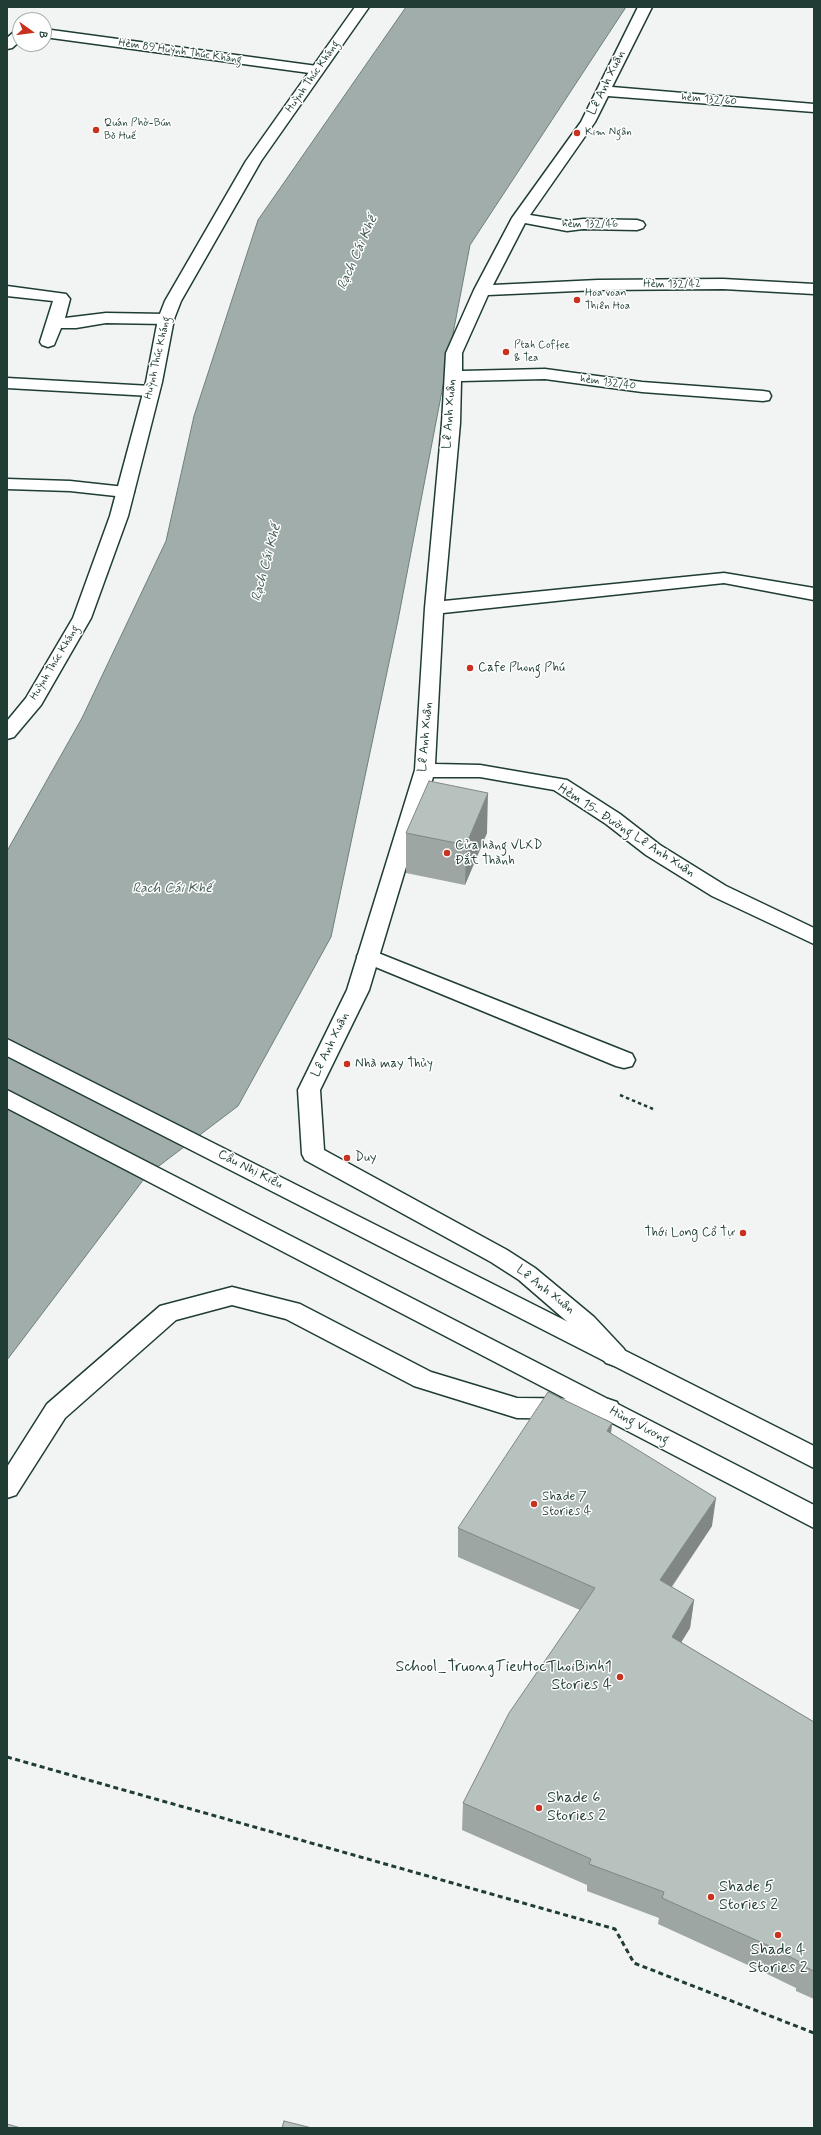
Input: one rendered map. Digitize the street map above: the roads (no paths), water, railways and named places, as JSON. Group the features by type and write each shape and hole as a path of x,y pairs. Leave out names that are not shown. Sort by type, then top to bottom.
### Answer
{"main road":[{"name":"Huỳnh Thúc Kháng","path":"7,733 34,701 82,618 119,516 151,391 166,319 173,301 254,161 362,7"},
{"name":"Lê Anh Xuân","path":"615,1356 586,1324 527,1274 499,1256 313,1154 309,1090 358,990 426,770 434,608 451,423 454,354 482,290 520,218 588,122 645,7"},
{"name":"Hẻm 89 Huỳnh Thúc Kháng","path":"52,34 317,70"},
{"name":"hẻm 132/60","path":"604,91 814,108"},
{"name":"hẻm 132/46","path":"520,218 567,226 583,224 637,225"},
{"name":"Hẻm 132/42","path":"482,290 598,285 723,284 814,289"},
{"path":"7,291 60,297 62,299 48,342"},
{"path":"55,323 76,323 106,318 166,319"},
{"name":"hẻm 132/40","path":"453,376 545,374 642,387 763,396"},
{"path":"7,383 151,391"},
{"path":"7,484 70,486 125,492"},
{"path":"434,608 724,578 814,594"},
{"name":"Hẻm 15- Đường Lê Anh Xuân","path":"426,770 480,771 560,785 613,819 653,850 719,891 814,937"},
{"path":"368,956 624,1060"},
{"name":"Cầu Nhị Kiều","path":"7,1047 615,1356"},
{"name":"Hùng Vương","path":"7,1098 465,1334 814,1517"},
{"path":"7,1488 56,1410 168,1313 232,1296 292,1311 423,1379 517,1408 608,1409"},
{"path":"615,1356 813,1454"}],"water":[{"name":"Rạch Cái Khế","path":"406,7 626,7 470,245 398,620 331,937 238,1106 147,1175 7,1360 7,851 82,718 166,541 194,416 258,220"}],"place":[{"name":"Quán Phở-Bún Bò Huế","path":"96,130"},
{"name":"Kim Ngân","path":"577,133"},
{"name":"Hoa voan Thiên Hoa","path":"577,300"},
{"name":"Ptah Coffee & Tea","path":"506,352"},
{"name":"Cafe Phong Phú","path":"470,668"},
{"name":"Cửa hàng VLXD Đắt Thành","path":"447,853"},
{"name":"Nhà may Thủy","path":"347,1064"},
{"name":"Duy","path":"347,1158"},
{"name":"Thới Long Cổ Tự","path":"743,1233"},
{"name":"Shade 7 Stories 4","path":"534,1504"},
{"name":"School_TruongTieuHocThoiBinh1 Stories 4","path":"620,1677"},
{"name":"Shade 6 Stories 2","path":"539,1808"},
{"name":"Shade 5 Stories 2","path":"711,1897"},
{"name":"Shade 4 Stories 2","path":"778,1935"}]}
